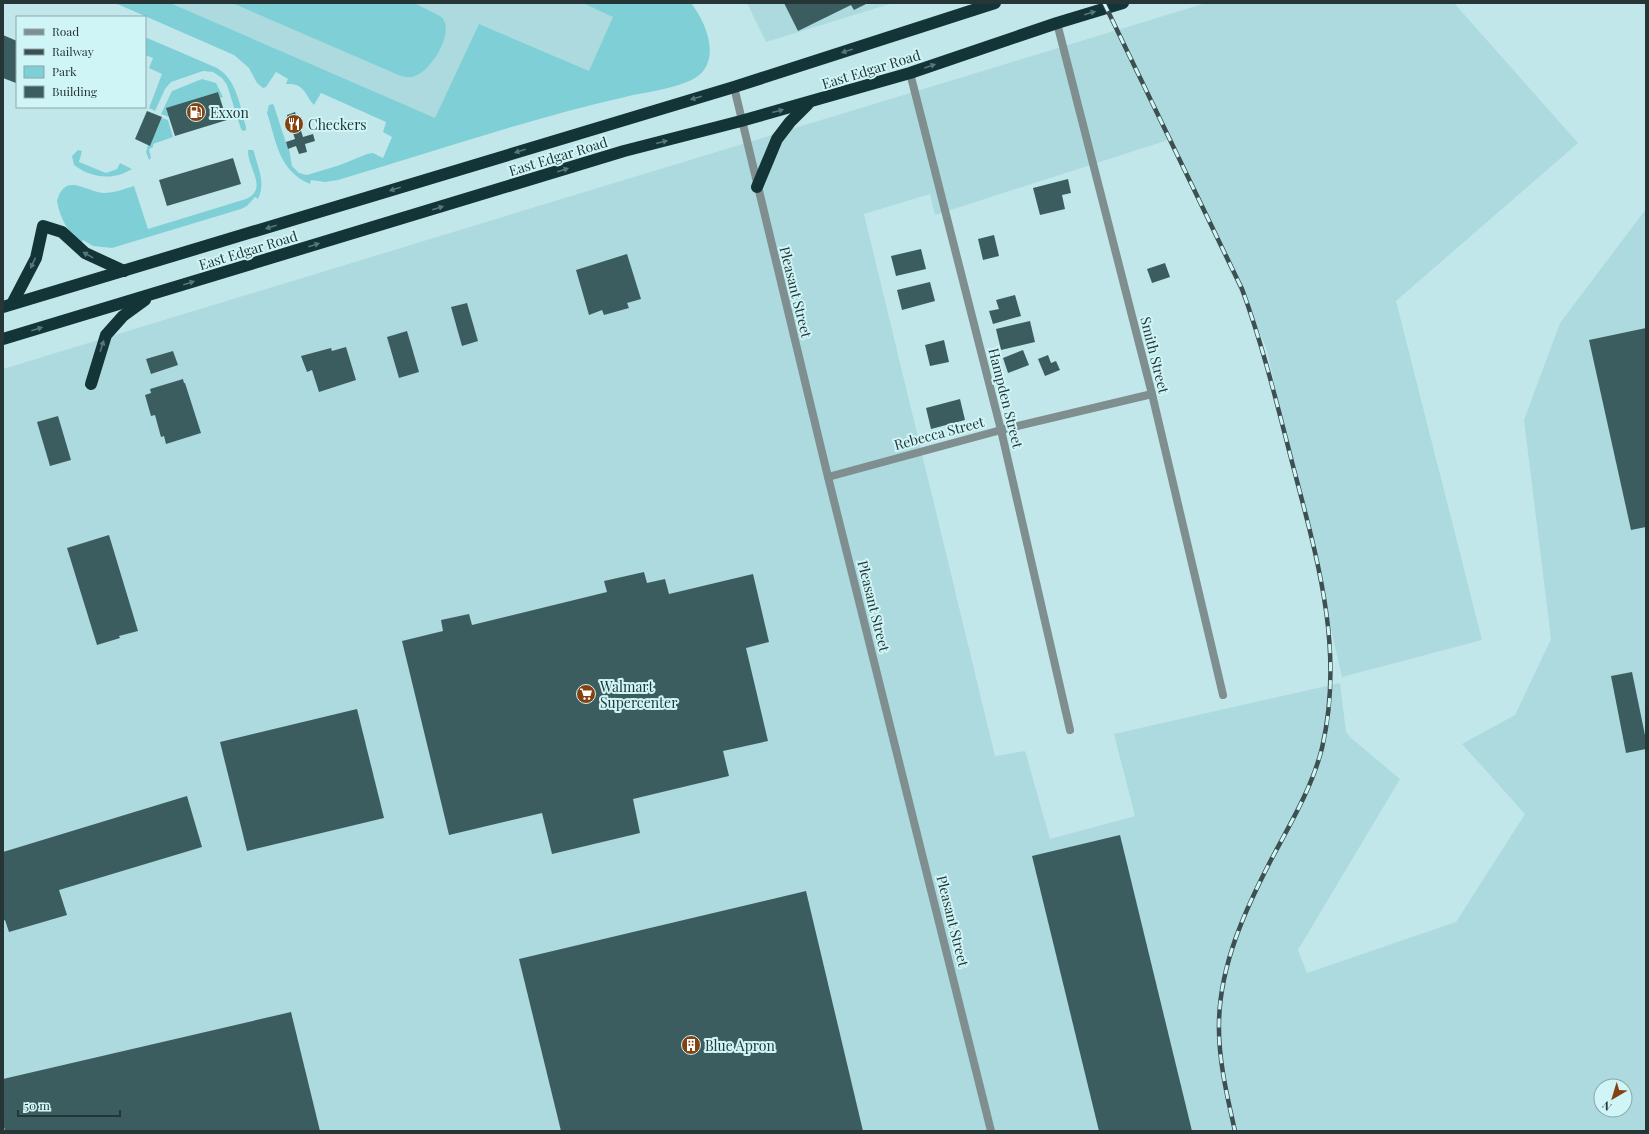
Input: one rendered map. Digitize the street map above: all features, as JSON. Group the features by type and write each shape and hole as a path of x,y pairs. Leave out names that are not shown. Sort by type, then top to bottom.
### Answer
{"highway":[{"name":"East Edgar Road","path":"8,305 734,87 995,3"},
{"name":"East Edgar Road","path":"3,339 624,151 741,122 910,73 1057,23 1123,3"},
{"path":"757,187 777,139 790,122 809,103"},
{"path":"8,305 36,258 43,226 62,232 72,244 85,253 124,271"},
{"path":"91,384 103,343 111,328 152,295"}],"street":[{"name":"Smith Street","path":"1057,23 1152,394 1224,695"},
{"name":"Hampden Street","path":"910,73 1001,430 1070,730"},
{"name":"Pleasant Street","path":"734,87 741,122 828,477 991,1131"},
{"name":"Rebecca Street","path":"828,477 1001,430 1152,394"}],"shaded area":[{"path":"122,3 676,3 694,40 441,142"},
{"path":"747,3 893,3 766,42"},
{"path":"1206,3 1454,3 1578,143 1396,301 1482,640 1342,677 1266,347 1168,140 935,215 930,194 864,214 995,756 1025,751 1050,839 1135,816 1114,734 1340,683 1346,732 1351,738 1400,779 1298,950 1307,973 1456,922 1525,814 1462,744 1515,715 1551,639 1524,420 1560,323 1646,209 1646,1131 3,1131 3,369"}],"green space":[{"path":"115,3 170,3 435,118 479,24 589,71 613,17 583,3 691,3 705,26 708,35 710,53 704,70 690,81 679,85 553,115 338,180 325,182 311,180 310,184 299,178 291,171 280,154 267,113 269,105 273,104 274,106 289,149 292,166 299,173 307,175 340,165 367,154 373,153 383,158 392,137 383,132 386,122 321,93 314,105 301,87 286,84 288,79 276,72 266,87 263,88 257,83 249,68 234,55"},
{"path":"232,3 414,3 440,16 445,22 446,31 439,51 426,68 411,77 404,77"},
{"path":"146,37 217,68 224,73 237,94 246,130 243,131 241,129 227,85 222,78 213,72 203,71 171,82 165,89 155,111 149,108 162,74 149,68 153,58 146,55"},
{"path":"202,79 216,83 223,97 220,98 218,92 167,108 169,117 161,114 172,91"},
{"path":"162,118 168,120 173,137 153,144 153,147 149,149 151,158 149,160 146,152 148,145 150,145"},
{"path":"78,150 82,151 79,162 106,173 117,169 120,163 132,169 125,173 110,176 88,173 74,165 72,156"},
{"path":"248,150 253,150 254,152 261,187 258,199 255,197 247,206 241,209 112,248 93,246 83,240 81,244 68,230 60,214 57,201 65,187 71,185 77,185 104,193 115,192 134,186 148,229 246,199 253,195 256,190 255,177"}],"building":[{"path":"784,3 868,3 854,10 851,5 798,31"},
{"path":"3,35 16,41 16,83 3,78"},
{"name":"Exxon","path":"218,92 227,120 175,136 166,108"},
{"path":"147,111 162,117 150,146 135,139"},
{"name":"Checkers","path":"295,112 303,137 313,134 315,141 305,144 307,152 299,154 296,146 288,149 286,142 295,139 287,115"},
{"path":"233,158 241,184 167,206 159,180"},
{"path":"1068,179 1071,193 1062,195 1065,209 1040,215 1033,188"},
{"path":"994,235 999,256 983,260 978,239"},
{"path":"921,249 926,269 896,276 891,256"},
{"path":"627,254 641,299 627,303 629,308 604,315 602,310 589,315 576,270"},
{"path":"1165,263 1170,277 1152,283 1147,269"},
{"path":"930,282 935,301 902,310 897,290"},
{"path":"1015,295 1021,316 993,324 989,311 999,309 996,300"},
{"path":"467,303 478,341 462,346 451,307"},
{"path":"1030,321 1035,342 1001,350 996,329"},
{"path":"1646,328 1646,527 1631,530 1589,340"},
{"path":"407,331 419,372 399,378 387,337"},
{"path":"944,340 949,362 930,366 925,345"},
{"path":"346,347 356,380 319,392 312,370 307,372 301,356 331,348 332,351"},
{"path":"1023,350 1029,365 1008,373 1003,358"},
{"path":"173,351 178,365 151,374 146,359"},
{"path":"1048,355 1051,363 1056,361 1060,370 1045,376 1038,359"},
{"path":"183,379 201,433 166,444 164,436 161,437 155,415 151,416 145,395 151,393 150,389"},
{"path":"960,399 965,420 931,429 926,408"},
{"path":"58,416 71,460 50,466 37,422"},
{"path":"109,535 138,631 119,636 120,638 97,645 67,548"},
{"name":"Walmart Supercenter","path":"644,572 647,583 665,579 669,594 753,574 769,642 746,648 768,741 723,751 729,776 633,799 640,833 552,854 542,813 449,835 402,641 443,631 441,620 469,614 472,625 607,592 604,581"},
{"path":"1632,672 1646,740 1646,749 1626,753 1611,676"},
{"path":"357,709 384,818 247,851 220,742"},
{"path":"187,796 202,847 59,890 67,915 9,932 5,920 3,921 3,852"},
{"path":"1120,835 1192,1131 1099,1131 1032,856"},
{"name":"Blue Apron","path":"806,891 863,1131 561,1131 519,959"},
{"path":"291,1012 320,1131 5,1131 3,1123 3,1079"}],"railway":[{"path":"1104,3 1242,289 1257,332 1269,375 1319,569 1325,604 1331,675 1328,711 1322,748 1318,763 1300,806 1261,879 1243,918 1229,959 1220,1001 1220,1049 1235,1131"}],"place":[{"name":"Exxon","path":"196,112"},
{"name":"Checkers","path":"294,124"},
{"name":"Walmart Supercenter","path":"586,694"},
{"name":"Blue Apron","path":"691,1045"}]}
